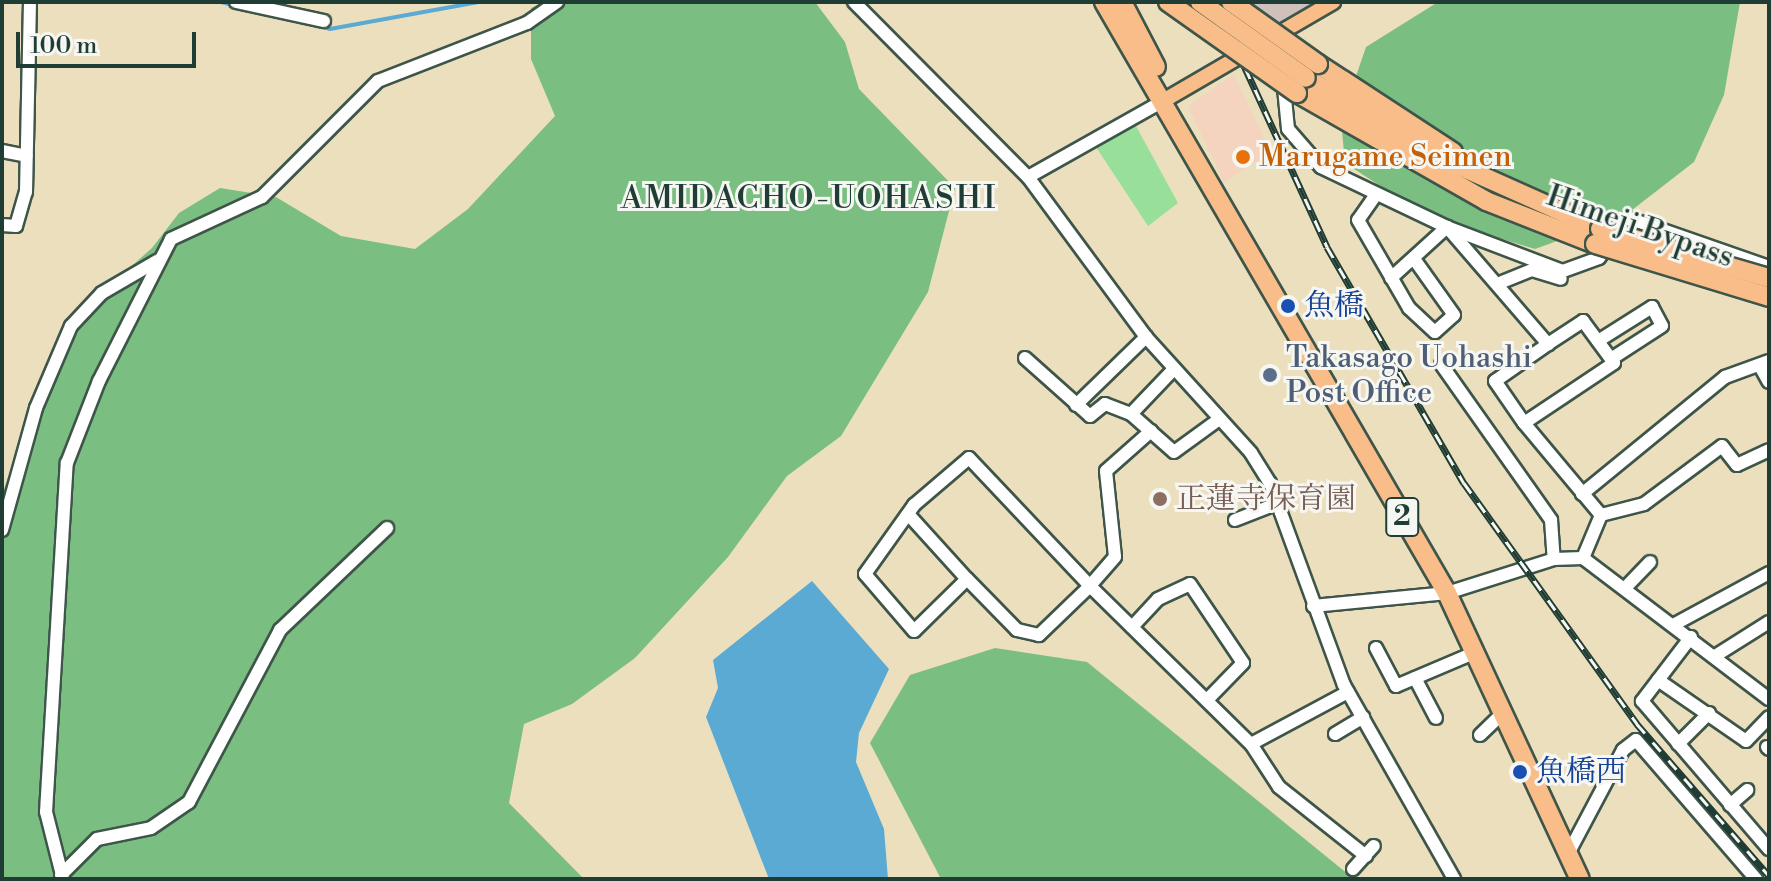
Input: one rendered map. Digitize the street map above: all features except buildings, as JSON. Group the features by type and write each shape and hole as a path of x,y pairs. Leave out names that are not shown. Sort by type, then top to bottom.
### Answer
{"highway":[{"name":"2","path":"1104,2 1167,99 1201,167 1447,593 1580,879"},
{"path":"1122,2 1167,99"},
{"name":"Himeji Bypass","path":"1168,2 1307,78 1426,151 1578,221 1598,237 1769,278"},
{"name":"Himeji Bypass","path":"1200,2 1486,201 1769,297"},
{"path":"1231,2 1307,78"}],"main road":[{"path":"1167,99 1295,28 1333,2"}],"street":[{"path":"2,225 16,226 27,156 30,2"},
{"path":"236,2 324,21"},
{"path":"62,877 46,812 67,463 159,260 171,239 262,197 378,81 527,23 557,2"},
{"path":"854,2 1028,177 1146,337 1251,453 1276,504 1348,692 1454,879"},
{"path":"1295,28 1281,89 1288,129 1321,167 1375,196 1563,271 1599,258 1628,218 1769,267"},
{"path":"1028,177 1167,99"},
{"path":"2,151 27,156"},
{"path":"1375,196 1358,220 1391,278 1435,332 1454,315 1414,259"},
{"path":"1391,278 1447,227"},
{"path":"1447,227 1502,282 1548,344"},
{"path":"2,530 36,408 71,326 102,293 159,260"},
{"path":"1502,282 1532,270 1561,279"},
{"path":"1524,423 1662,326 1652,307 1598,341"},
{"path":"1601,515 1524,423 1495,381 1583,321 1611,359"},
{"path":"1076,405 1146,337"},
{"path":"1025,358 1090,416 1105,404 1131,414 1174,452 1218,420"},
{"path":"1582,494 1725,377 1765,364 1769,382"},
{"path":"1131,414 1174,369"},
{"path":"1440,370 1551,520 1554,559"},
{"path":"908,514 1017,630 1039,635 1090,586 1117,543 1106,471 1151,431"},
{"path":"1601,515 1644,504 1722,446 1737,465 1769,450"},
{"path":"967,579 914,631 865,574 908,514 969,458 1090,586 1251,744 1279,787 1370,851 1353,869"},
{"path":"1235,520 1276,504"},
{"path":"1583,558 1601,515"},
{"path":"62,877 97,839 151,828 189,802 280,630 387,528"},
{"path":"1313,606 1447,593 1554,559 1583,558 1675,624 1769,699"},
{"path":"1625,588 1650,562"},
{"path":"1675,624 1769,573"},
{"path":"1132,627 1158,599 1190,584 1243,663 1207,700"},
{"path":"1715,656 1769,622"},
{"path":"1691,637 1642,701 1768,846"},
{"path":"1376,648 1396,686 1476,652"},
{"path":"1415,678 1436,718"},
{"path":"1658,680 1746,741 1769,717"},
{"path":"1251,744 1348,692"},
{"path":"1480,735 1504,712"},
{"path":"1678,744 1709,713"},
{"path":"1335,734 1363,717"},
{"path":"1569,852 1623,750 1636,740 1756,879"},
{"path":"1730,805 1747,790"}],"shaded area":[{"path":"1245,2 1321,2 1284,29"},
{"path":"1234,74 1271,153 1224,182 1188,106"}],"green space":[{"path":"544,2 815,2 845,42 859,89 955,188 928,292 841,436 787,476 728,557 635,658 572,704 524,724 509,803 584,879 2,879 2,495 49,358 72,319 152,248 179,213 220,188 276,197 341,236 415,249 468,209 555,116 531,59 531,8"},
{"path":"1438,2 1740,2 1724,95 1694,162 1623,217 1535,249 1428,217 1345,163 1341,120 1366,47"},
{"path":"1136,126 1178,203 1148,226 1096,147"},
{"path":"995,648 1087,662 1354,879 941,879 870,743 910,675"}],"water":[{"path":"812,581 889,669 859,733 856,762 884,829 888,879 769,879 706,717 718,688 713,660"}],"waterway":[{"path":"221,2 330,29 479,2"}],"railway":[{"path":"1215,2 1327,247 1464,483 1637,724 1769,876"}],"place":[{"name":"Marugame Seimen","path":"1243,157"},
{"name":"魚橋","path":"1288,306"},
{"name":"Takasago Uohashi Post Office","path":"1270,375"},
{"name":"正蓮寺保育園","path":"1160,499"},
{"name":"魚橋西","path":"1520,772"}],"district":[{"name":"AMIDACHO-UOHASHI","path":"809,198"}]}
